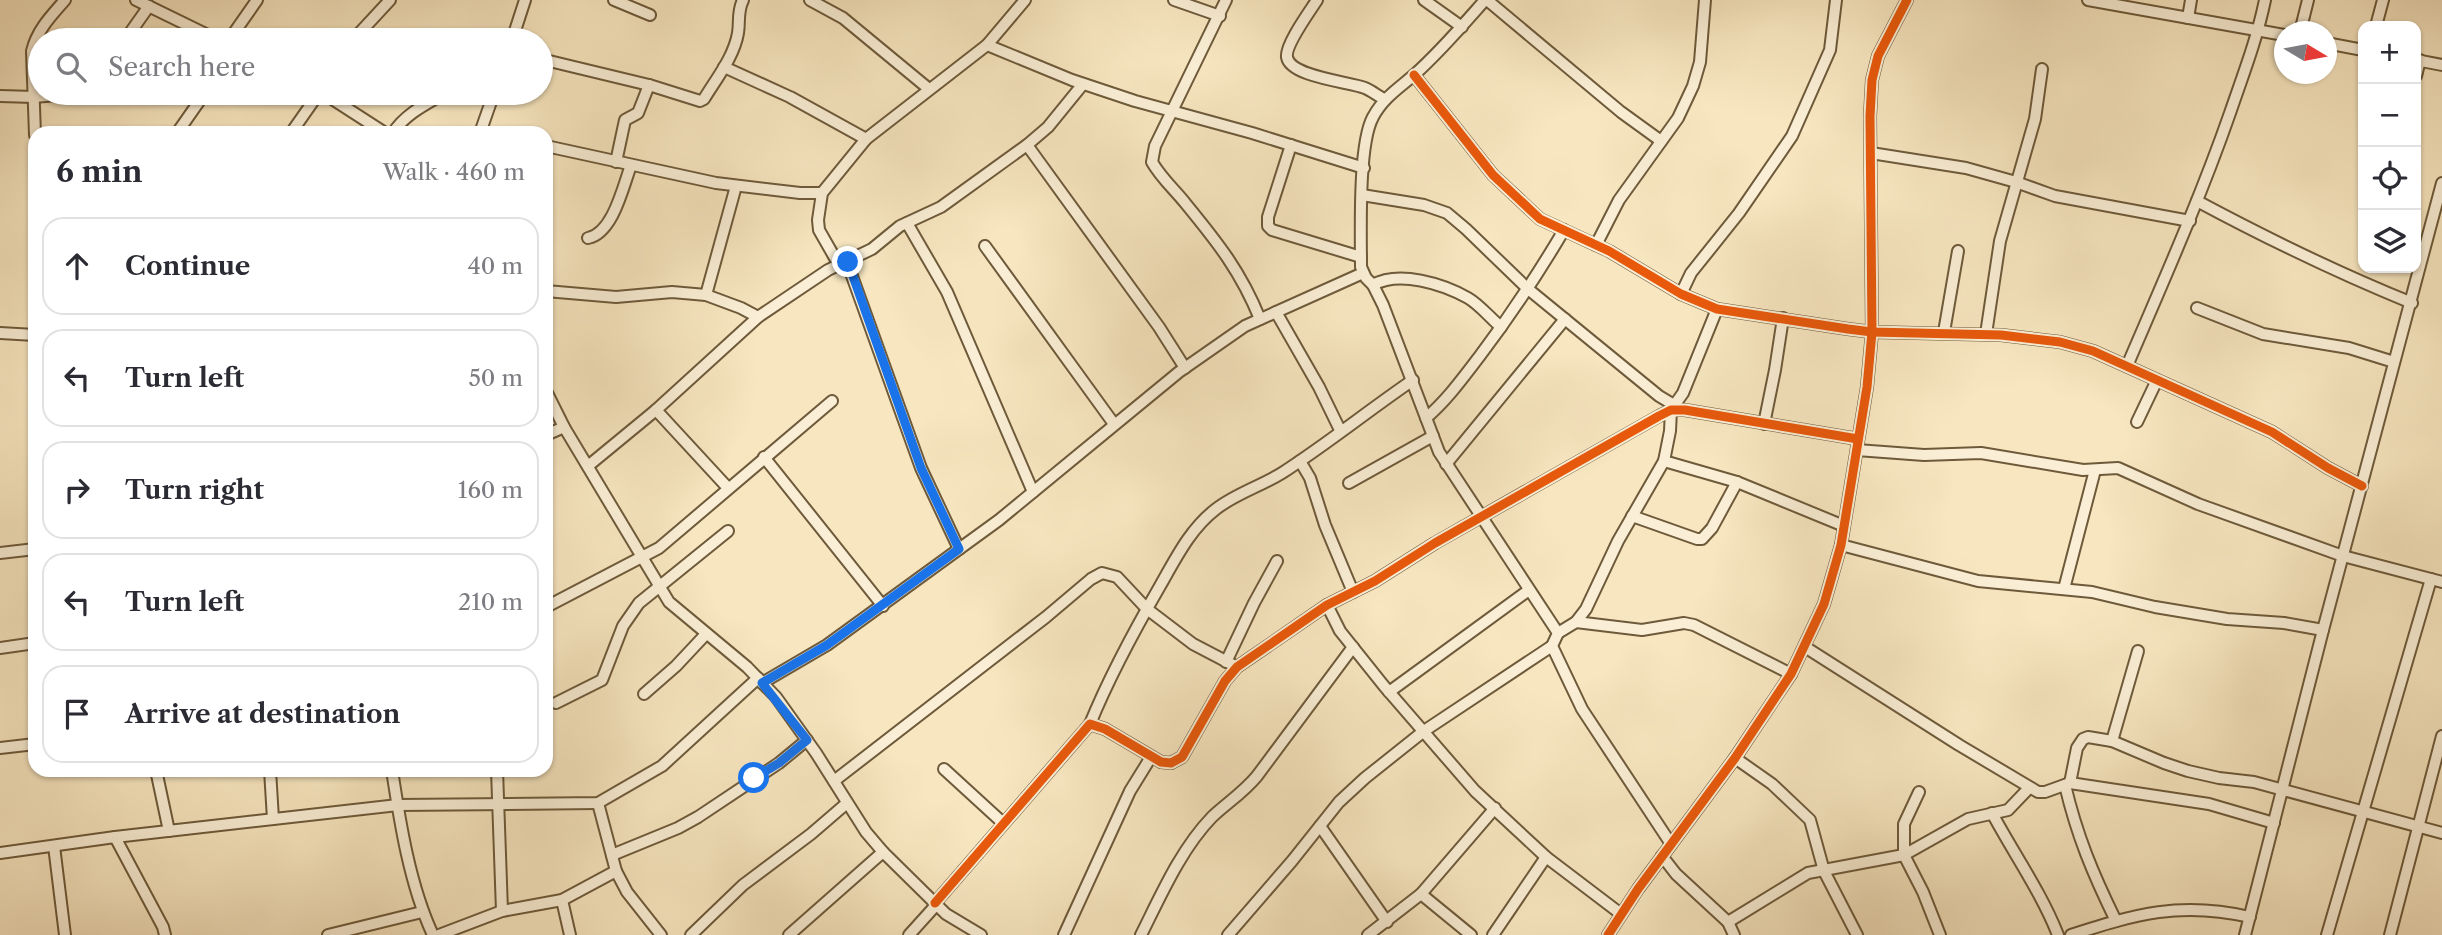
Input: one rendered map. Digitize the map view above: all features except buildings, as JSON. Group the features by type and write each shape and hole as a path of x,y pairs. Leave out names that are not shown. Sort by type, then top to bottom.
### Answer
{"street":[{"path":"41,28 65,0"},
{"path":"136,0 194,28"},
{"path":"237,28 257,0"},
{"path":"364,28 390,0"},
{"path":"515,28 525,0"},
{"path":"614,0 650,15"},
{"path":"553,62 649,85 700,101 724,66 738,33 738,12 743,0"},
{"path":"810,0 843,18 929,89"},
{"path":"959,549 921,468 843,263 819,230 821,193 866,139 987,45 1025,0"},
{"path":"1174,0 1220,16"},
{"path":"1226,0 1155,146 1152,162 1239,273 1260,319"},
{"path":"1317,0 1289,47 1287,57 1290,64 1320,78 1367,89 1384,100"},
{"path":"1424,0 1461,27"},
{"path":"1558,633 1439,452 1413,380 1373,285 1363,273 1362,195 1366,141 1371,118 1384,100 1414,75 1486,0 1661,141"},
{"path":"1596,245 1619,200 1678,118 1693,86 1700,62 1705,0"},
{"path":"1681,294 1691,273 1739,213 1792,136 1830,50 1836,0"},
{"path":"1608,935 1662,856 1735,758 1791,674 1824,604 1841,545 1858,445 1872,332 1872,80 1878,56 1907,0"},
{"path":"2088,0 2112,2 2274,33"},
{"path":"2188,18 2191,0"},
{"path":"2127,366 2190,221 2258,30 2264,0"},
{"path":"2303,21 2308,0"},
{"path":"2377,21 2383,0"},
{"path":"133,28 149,6"},
{"path":"987,45 1083,84 1364,169"},
{"path":"2337,45 2358,49"},
{"path":"2421,61 2442,65"},
{"path":"724,66 790,97 866,139"},
{"path":"1986,334 2000,241 2035,119 2042,69"},
{"path":"1414,75 1493,175 1539,219 1596,245 1681,294 1717,309 1872,332 1986,334 2060,342 2093,351 2272,432 2362,486"},
{"path":"588,466 656,410 758,317 843,263 872,249 907,223 941,207 1048,127 1083,84"},
{"path":"616,162 625,120 640,110 649,85"},
{"path":"0,96 28,97"},
{"path":"34,105 35,126"},
{"path":"182,126 197,105"},
{"path":"296,126 312,105"},
{"path":"340,105 374,126"},
{"path":"397,126 424,105"},
{"path":"485,126 491,105"},
{"path":"1027,145 1159,327 1185,368"},
{"path":"1291,145 1268,218 1268,226 1272,230 1361,257"},
{"path":"553,148 736,186 821,193"},
{"path":"1871,153 1966,168 2056,196 2190,221"},
{"path":"588,238 597,236 611,219 631,165"},
{"path":"2245,935 2442,183"},
{"path":"706,295 736,186"},
{"path":"1362,195 1424,205 1447,214 1528,289 1673,408 1764,424 1858,445 1924,455 1981,453 2095,470 2118,468 2198,504 2343,556 2436,580 2327,935"},
{"path":"2197,201 2283,247 2412,303"},
{"path":"907,223 947,292 1033,492"},
{"path":"1426,418 1447,398 1501,327 1564,230"},
{"path":"985,246 1114,424"},
{"path":"1944,332 1958,251"},
{"path":"0,853 115,837 398,805 598,803 662,766 760,680 827,645 883,606 1033,492 1185,368 1245,326 1363,273"},
{"path":"1373,285 1382,279 1395,278 1449,289 1470,299 1501,327"},
{"path":"553,292 615,297 672,292 706,295 758,317"},
{"path":"2197,308 2263,334 2349,348 2394,362"},
{"path":"1227,935 1339,802 1424,731 1552,646 1558,633 1576,622 1590,601 1664,461 1673,408 1683,393 1704,346 1717,309"},
{"path":"1276,312 1340,430"},
{"path":"1764,424 1783,318"},
{"path":"1446,464 1565,319"},
{"path":"0,333 28,335"},
{"path":"909,935 1003,822 1090,724 1106,683 1176,555 1192,533 1217,508 1269,481 1300,461 1413,380"},
{"path":"2137,422 2157,380"},
{"path":"553,603 659,548 831,401"},
{"path":"553,405 660,587 679,612 760,680 807,740 847,803 883,852 953,919 981,935"},
{"path":"1231,664 1327,605 1673,408"},
{"path":"656,410 728,488"},
{"path":"553,432 564,428"},
{"path":"1349,483 1433,436"},
{"path":"764,457 883,606"},
{"path":"1300,461 1310,478 1325,525 1353,592"},
{"path":"1664,461 1737,482 1844,526"},
{"path":"2064,589 2095,470"},
{"path":"1633,516 1697,540 1702,539 1712,528 1737,482"},
{"path":"556,703 601,680 631,613 649,594 728,531"},
{"path":"1841,545 1978,581 2092,592 2144,605 2227,619 2284,623 2323,631"},
{"path":"0,553 28,550"},
{"path":"1090,724 1105,729 1161,762 1171,763 1182,757 1225,681 1254,603 1277,561"},
{"path":"834,781 1102,573 1117,577 1147,609 1193,644 1231,664"},
{"path":"1389,692 1529,590"},
{"path":"1327,605 1340,631 1475,791 1546,857 1621,914"},
{"path":"1576,622 1642,630 1684,623 1694,625 1791,674"},
{"path":"644,694 676,666 706,634"},
{"path":"0,648 28,644"},
{"path":"1552,646 1583,709 1671,844"},
{"path":"1141,935 1190,845 1212,817 1257,776 1353,647"},
{"path":"1805,647 2029,788 2045,792 2067,784 2209,804 2274,823"},
{"path":"2112,741 2138,651"},
{"path":"2390,935 2442,736"},
{"path":"2116,920 2077,834 2067,784 2077,748 2083,739 2088,737 2112,741 2188,771 2283,789 2442,833"},
{"path":"612,855 698,817 779,763 807,740"},
{"path":"0,748 28,745"},
{"path":"1064,935 1130,791 1151,757"},
{"path":"1735,758 1772,783 1807,815 1813,827 1824,871 1857,935"},
{"path":"944,769 1003,822"},
{"path":"157,777 169,831"},
{"path":"270,777 273,819"},
{"path":"393,777 422,912 433,935"},
{"path":"498,777 502,911"},
{"path":"1728,922 1808,873 1904,855 1968,819 2008,810 2029,788"},
{"path":"1919,792 1905,824 1904,855 1923,892 1940,935"},
{"path":"598,803 617,872 627,892 661,935"},
{"path":"691,935 743,885 847,803"},
{"path":"1368,935 1422,894 1495,808"},
{"path":"1992,813 2015,857 2036,888 2058,935"},
{"path":"1320,826 1387,922"},
{"path":"115,837 165,935"},
{"path":"54,846 65,935"},
{"path":"789,935 883,852"},
{"path":"1662,856 1676,874 1728,922 1734,935"},
{"path":"1493,935 1546,857"},
{"path":"439,935 502,911 562,900 617,872"},
{"path":"1422,894 1471,935"},
{"path":"562,900 569,935"},
{"path":"2071,935 2116,920 2166,910 2225,912 2250,917"},
{"path":"328,935 422,912"}],"cycle path":[{"path":"1608,935 1638,889 1735,758 1791,674 1824,604 1841,545 1867,387 1872,332 1872,80 1878,56 1907,0"},
{"path":"1414,75 1493,175 1540,219 1609,251 1681,294 1717,309 1848,329 2001,335 2060,342 2093,351 2272,432 2362,486"},
{"path":"935,903 1090,724 1105,729 1161,762 1171,763 1182,757 1225,681 1237,667 1327,605 1375,581 1435,543 1659,416 1671,410 1685,410 1858,439"}],"route":[{"path":"754,778 779,763 807,740 776,697 762,683 827,645 959,549 921,468 848,262"}]}
